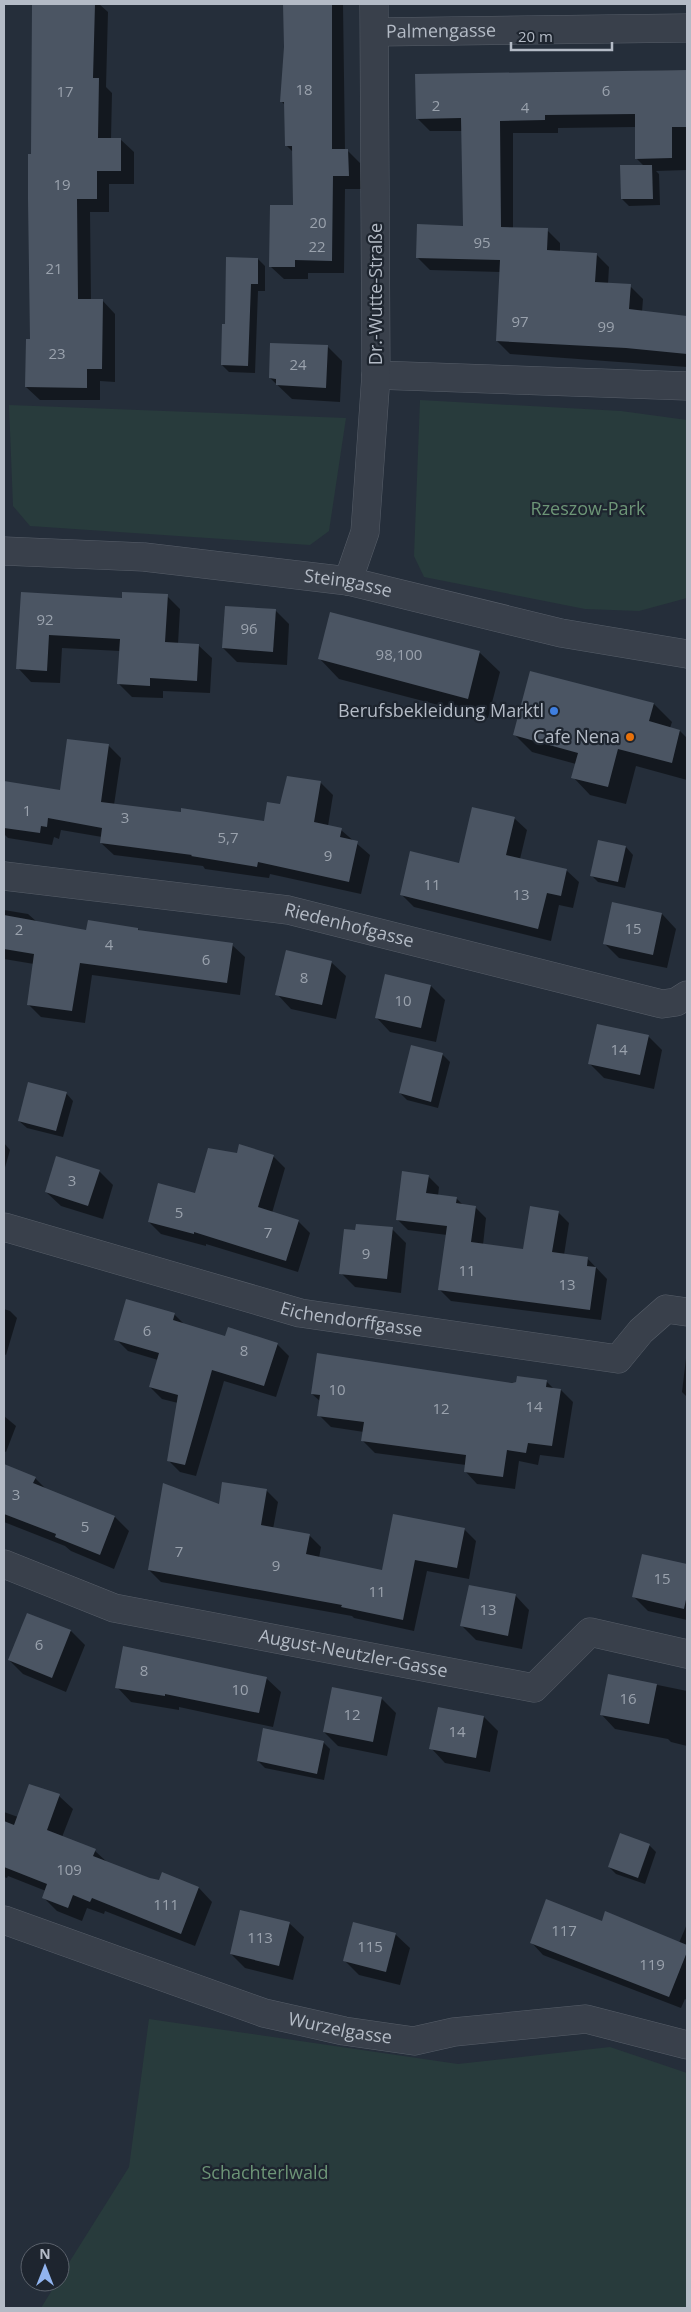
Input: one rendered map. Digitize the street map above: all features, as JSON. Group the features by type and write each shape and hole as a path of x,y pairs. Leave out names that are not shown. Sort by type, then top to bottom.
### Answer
{"street":[{"name":"Dr.-Wutte-Straße","path":"348,581 365,532 376,375 374,4"},
{"name":"Palmengasse","path":"375,32 687,28"},
{"path":"376,375 687,386"},
{"name":"Steingasse","path":"4,551 144,557 348,581 560,633 687,654"},
{"name":"Riedenhofgasse","path":"4,876 288,910 662,1004 676,1002 687,995"},
{"name":"Eichendorffgasse","path":"4,1227 300,1313 618,1359 641,1331 666,1310 687,1312"},
{"name":"August-Neutzler-Gasse","path":"4,1564 114,1608 534,1688 590,1632 687,1654"},
{"name":"Wurzelgasse","path":"4,1920 264,2013 344,2031 414,2042 454,2032 586,2019 687,2045"}],"green space":[{"name":"Rzeszow-Park","path":"420,400 621,411 687,420 687,598 639,611 585,609 424,577 414,556"},
{"path":"9,405 346,418 329,531 310,545 30,526 13,506"},
{"name":"Schachterlwald","path":"149,2019 458,2064 610,2047 687,2073 687,2308 41,2308 51,2292 70,2292 70,2261 129,2167"}],"building":[{"path":"32,4 95,4 93,78 99,78 98,138 121,138 121,171 97,171 97,199 77,199 78,299 103,299 102,369 87,369 87,388 25,387 26,339 30,339 28,154 31,154"},
{"path":"283,4 332,4 332,149 348,149 349,176 333,176 332,261 295,260 295,267 269,267 270,205 293,205 292,146 285,146 284,102 280,102 284,47"},
{"path":"687,70 687,127 672,127 672,158 635,159 635,114 545,115 545,120 500,121 501,227 548,228 547,250 597,253 595,282 631,284 629,309 687,316 687,354 626,348 496,341 500,260 416,258 417,224 463,226 461,118 416,119 415,74"},
{"path":"620,165 652,165 653,199 621,199"},
{"path":"226,257 258,258 258,284 251,284 248,366 221,365 222,324 225,324"},
{"path":"270,343 328,345 326,388 276,385 276,379 269,378"},
{"path":"21,592 122,598 122,592 168,594 165,642 199,644 197,681 150,678 150,686 117,684 120,639 49,635 47,671 16,669"},
{"path":"225,606 276,609 273,652 222,648"},
{"path":"330,612 480,651 468,699 318,659"},
{"path":"530,671 654,703 649,721 680,730 672,763 618,749 608,787 571,778 578,753 513,735"},
{"path":"67,739 109,744 101,802 181,812 181,808 264,821 267,802 280,804 287,776 321,781 314,822 342,828 340,837 358,841 349,882 258,862 257,867 192,855 100,843 102,828 48,818 47,827 41,826 40,833 4,828 4,781 60,790"},
{"path":"472,807 515,817 506,855 567,869 561,896 547,893 538,929 400,895 410,851 459,863"},
{"path":"598,840 626,846 618,882 590,876"},
{"path":"612,902 662,913 653,955 603,944"},
{"path":"4,915 86,930 88,920 138,928 138,930 233,943 227,983 80,963 72,1011 27,1005 34,954 4,949"},
{"path":"286,950 332,961 322,1005 275,995"},
{"path":"385,974 431,985 421,1028 375,1018"},
{"path":"597,1024 649,1035 640,1075 588,1064"},
{"path":"411,1045 443,1053 431,1102 399,1093"},
{"path":"28,1082 67,1092 56,1131 18,1121"},
{"path":"239,1144 274,1155 258,1207 299,1220 286,1261 194,1232 194,1234 148,1222 158,1183 195,1193 208,1148 237,1153"},
{"path":"56,1156 100,1170 88,1206 45,1192"},
{"path":"402,1171 429,1175 426,1193 457,1197 456,1203 476,1206 471,1242 523,1249 530,1206 559,1211 552,1252 588,1257 587,1266 596,1267 590,1310 438,1290 447,1226 396,1220"},
{"path":"356,1224 393,1227 387,1279 339,1274 344,1229 355,1230"},
{"path":"126,1299 175,1313 173,1320 225,1336 228,1327 278,1343 264,1386 212,1370 185,1465 167,1461 178,1395 149,1387 159,1353 114,1340"},
{"path":"317,1353 512,1383 516,1382 517,1376 547,1380 546,1387 561,1389 552,1446 528,1443 526,1453 507,1450 503,1477 464,1472 466,1455 361,1441 364,1422 317,1416 320,1395 311,1394"},
{"path":"4,1464 36,1477 33,1483 115,1516 100,1555 55,1537 56,1534 4,1514"},
{"path":"222,1482 267,1489 261,1525 310,1534 306,1554 382,1570 393,1514 465,1528 457,1568 415,1560 403,1620 341,1607 342,1605 148,1570 163,1483 219,1504"},
{"path":"642,1554 687,1564 687,1595 684,1609 632,1597"},
{"path":"469,1585 516,1594 508,1636 460,1626"},
{"path":"27,1613 71,1630 52,1678 8,1660"},
{"path":"123,1646 267,1677 259,1713 165,1694 165,1696 115,1688"},
{"path":"608,1674 657,1684 649,1724 600,1715"},
{"path":"332,1687 382,1697 373,1742 323,1732"},
{"path":"438,1707 484,1716 476,1758 429,1749"},
{"path":"263,1728 324,1741 317,1774 257,1761"},
{"path":"29,1784 60,1794 47,1830 96,1849 93,1856 150,1878 159,1880 162,1872 199,1887 181,1934 92,1898 90,1902 73,1895 68,1908 42,1898 47,1884 4,1867 4,1821 14,1825"},
{"path":"620,1833 650,1844 638,1878 608,1867"},
{"path":"546,1899 602,1921 605,1911 687,1945 687,1952 669,1997 530,1943"},
{"path":"240,1910 290,1922 279,1966 230,1954"},
{"path":"353,1922 396,1933 386,1972 343,1961"}],"place":[{"name":"Berufsbekleidung Marktl","path":"554,711"},
{"name":"Cafe Nena","path":"630,737"}]}
